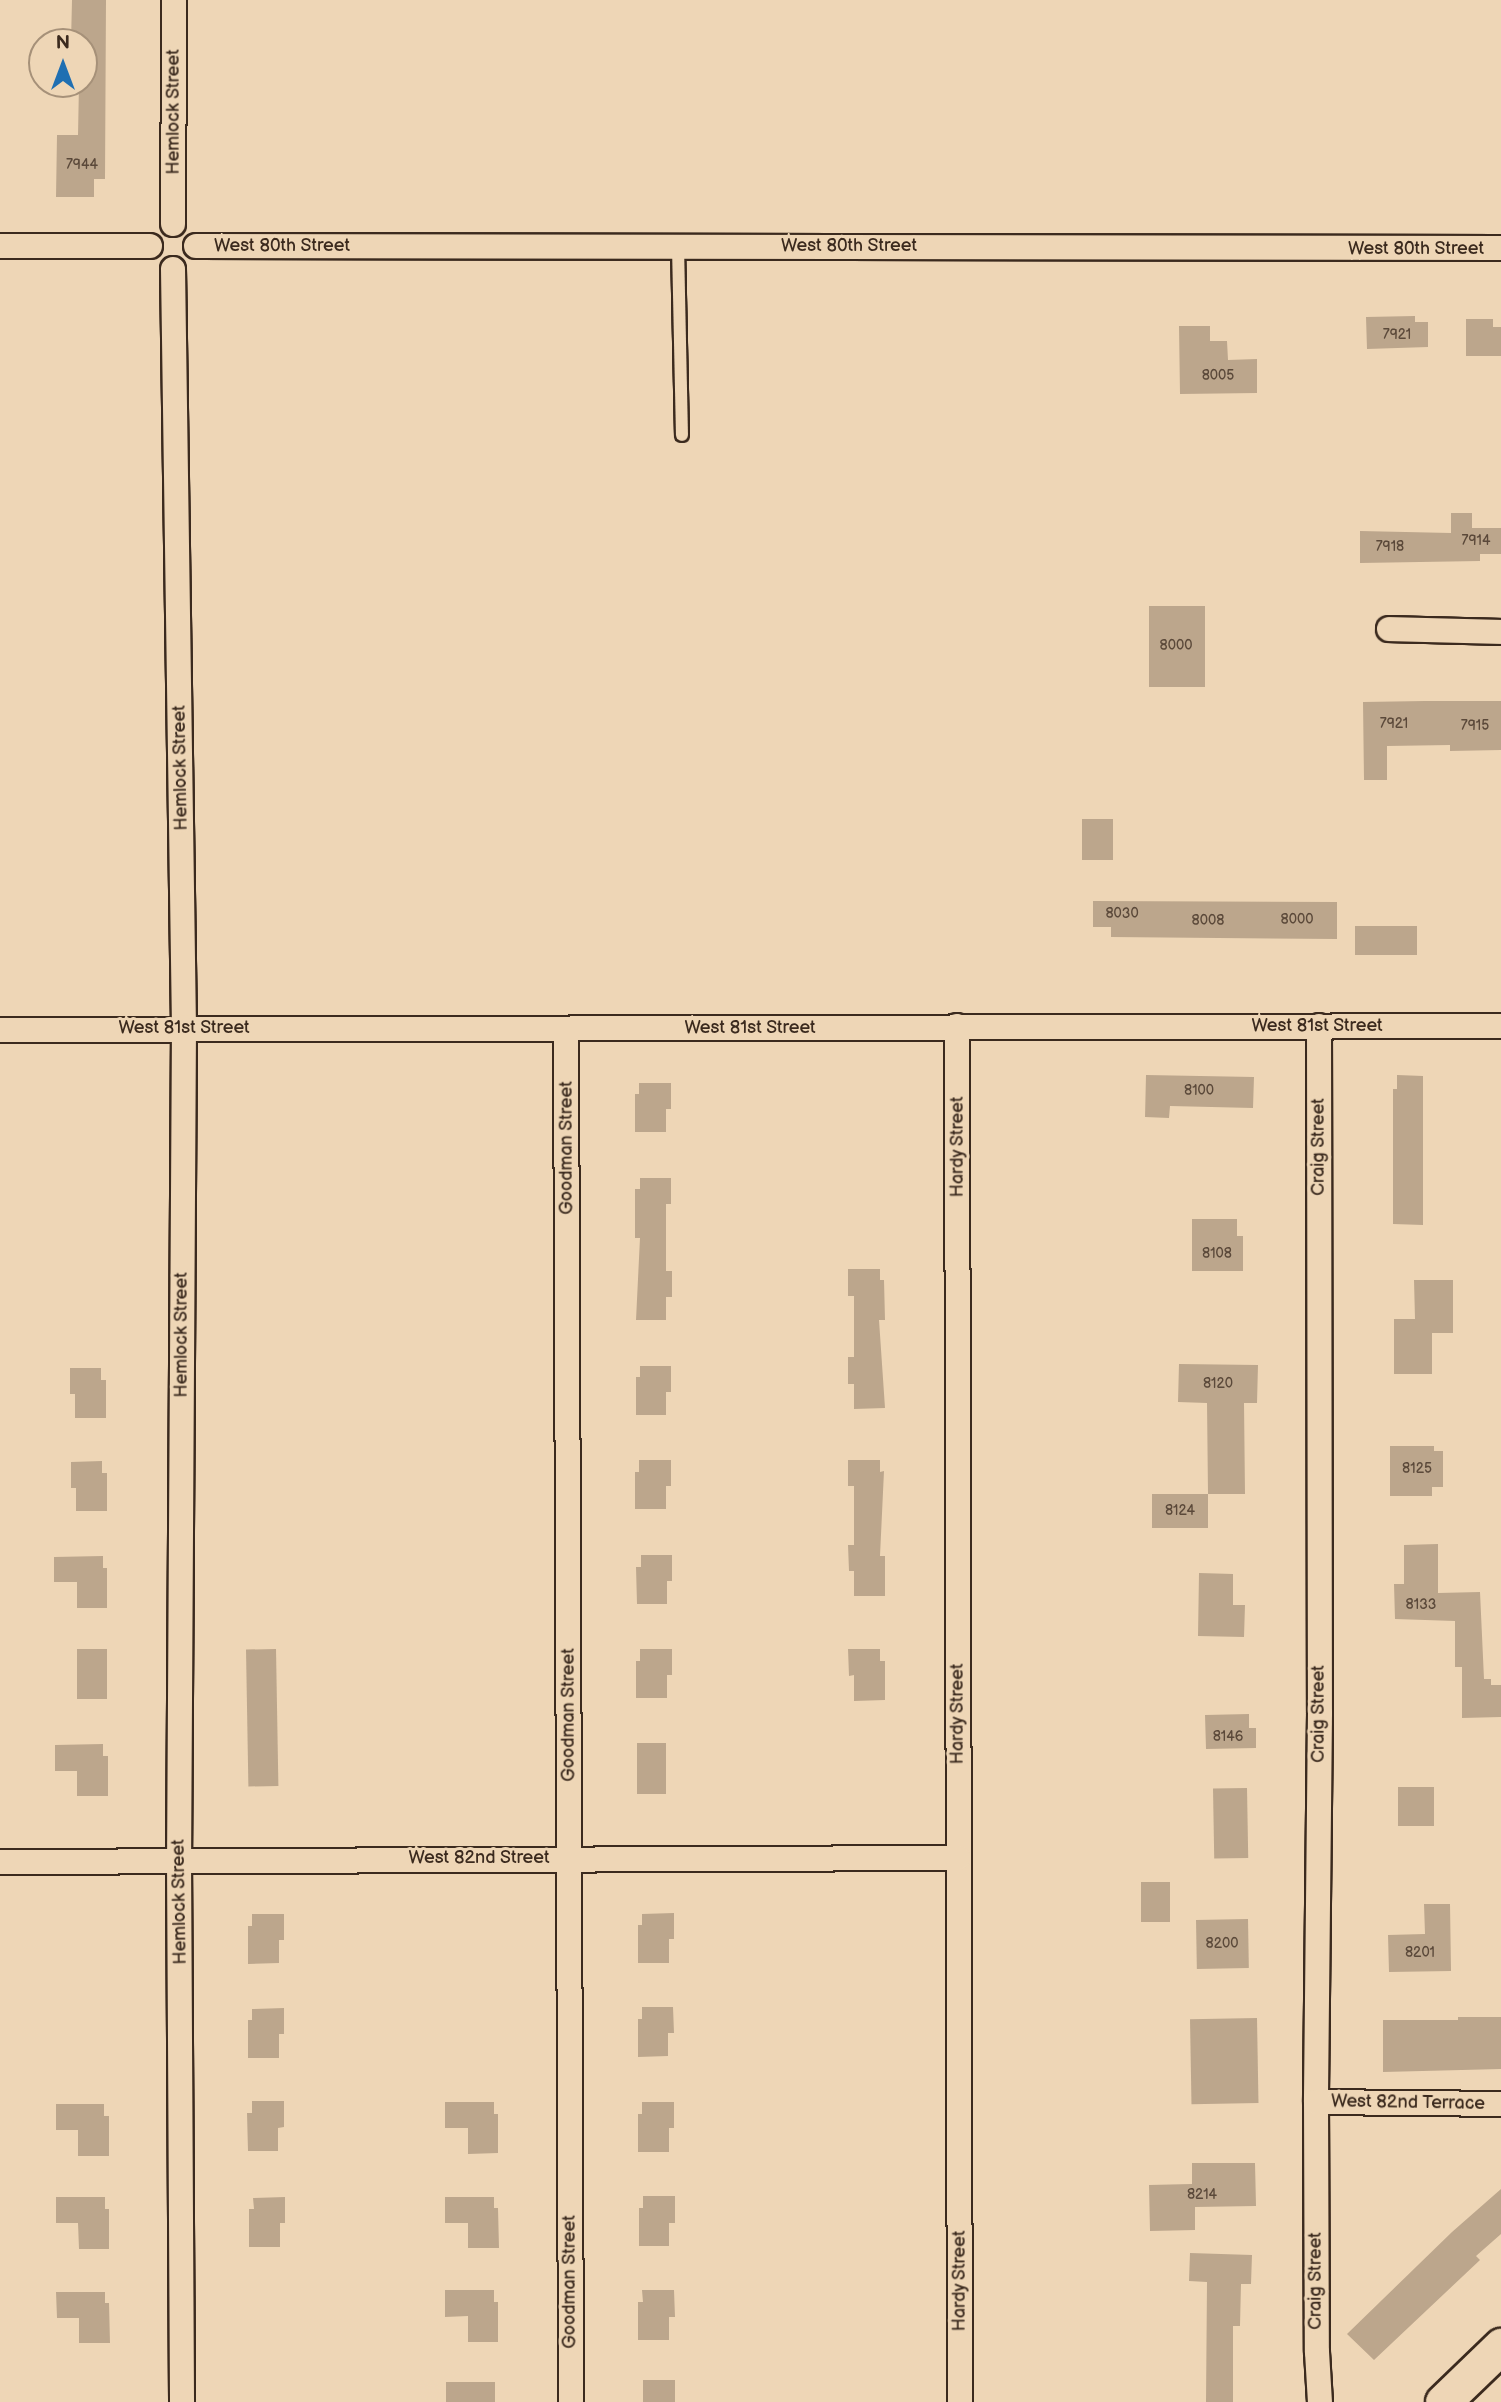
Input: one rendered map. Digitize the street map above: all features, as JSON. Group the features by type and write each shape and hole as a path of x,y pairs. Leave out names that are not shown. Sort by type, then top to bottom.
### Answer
{"main road":[{"path":"1443,2402 1501,2346"}],"street":[{"name":"Hemlock Street","path":"173,224 174,0"},
{"path":"173,224 190,231 196,246 192,261 173,269 157,263 150,246 156,231 173,224"},
{"path":"0,246 150,246"},
{"name":"West 80th Street","path":"196,246 1501,248"},
{"name":"Hemlock Street","path":"173,269 184,1027 179,1860 182,2402"},
{"path":"1389,629 1501,632"},
{"name":"Hardy Street","path":"957,1026 960,2402"},
{"name":"Craig Street","path":"1319,1026 1320,1713 1316,2102 1317,2352 1320,2402"},
{"name":"West 81st Street","path":"0,1030 184,1027 566,1029 1501,1026"},
{"name":"Goodman Street","path":"566,1029 571,2402"},
{"name":"West 82nd Street","path":"0,1861 958,1858"},
{"name":"West 82nd Terrace","path":"1316,2102 1501,2104"}],"lane":[{"path":"678,246 682,435"}],"building":[{"path":"72,0 106,0 105,179 94,179 94,197 56,197 57,135 78,135 79,98 98,98 98,28 71,28"},
{"path":"1415,316 1415,322 1428,322 1428,347 1367,349 1366,317"},
{"path":"1466,319 1493,319 1493,327 1501,327 1501,356 1466,356"},
{"path":"1179,326 1210,326 1210,341 1227,341 1228,360 1257,359 1257,393 1180,394"},
{"path":"1451,513 1472,513 1472,528 1501,528 1501,554 1480,554 1480,561 1360,563 1360,531 1451,533"},
{"path":"1149,606 1205,606 1205,687 1149,687"},
{"path":"1501,701 1501,750 1450,751 1450,745 1387,746 1387,780 1364,780 1363,702"},
{"path":"1082,819 1113,819 1113,860 1082,860"},
{"path":"1093,901 1337,902 1337,939 1111,937 1111,927 1093,927"},
{"path":"1355,926 1417,926 1417,955 1355,955"},
{"path":"1146,1075 1254,1077 1253,1108 1170,1106 1169,1118 1145,1117"},
{"path":"1397,1075 1423,1076 1423,1225 1393,1224 1393,1089 1397,1089"},
{"path":"639,1083 671,1083 671,1109 666,1109 666,1132 635,1132 635,1094 639,1094"},
{"path":"640,1178 671,1178 671,1204 666,1204 666,1271 672,1271 672,1297 666,1297 666,1320 636,1320 640,1238 635,1238 635,1189 640,1189"},
{"path":"1192,1219 1237,1219 1237,1236 1243,1236 1243,1271 1192,1271"},
{"path":"848,1269 880,1269 880,1280 884,1280 885,1320 879,1320 885,1408 854,1409 854,1384 848,1384 848,1357 854,1357 854,1296 848,1296"},
{"path":"1414,1280 1453,1280 1453,1333 1432,1333 1432,1374 1394,1374 1394,1319 1415,1319"},
{"path":"1179,1364 1258,1365 1257,1403 1244,1403 1245,1494 1208,1494 1207,1403 1178,1402"},
{"path":"640,1366 671,1366 671,1392 666,1392 666,1415 636,1415 636,1377 640,1377"},
{"path":"70,1368 101,1368 101,1380 106,1380 106,1418 75,1418 75,1394 70,1394"},
{"path":"1390,1446 1434,1446 1434,1451 1443,1451 1443,1487 1432,1487 1432,1496 1390,1496"},
{"path":"639,1460 671,1460 671,1486 666,1486 666,1509 635,1509 635,1472 639,1472"},
{"path":"848,1460 880,1460 880,1472 884,1471 880,1556 885,1556 885,1596 854,1596 854,1571 849,1571 848,1545 854,1545 854,1486 848,1486"},
{"path":"102,1461 102,1473 107,1473 107,1511 76,1511 76,1488 71,1488 71,1462"},
{"path":"1152,1494 1208,1494 1208,1528 1152,1528"},
{"path":"1438,1544 1438,1593 1480,1592 1484,1679 1491,1679 1491,1685 1501,1685 1501,1717 1462,1718 1462,1667 1455,1667 1455,1621 1395,1619 1394,1584 1404,1584 1404,1545"},
{"path":"641,1555 672,1555 672,1581 667,1581 667,1604 637,1604 636,1567 641,1567"},
{"path":"103,1556 103,1568 107,1568 107,1608 77,1608 77,1582 54,1582 54,1557"},
{"path":"1199,1573 1233,1574 1233,1605 1245,1605 1244,1637 1198,1636"},
{"path":"77,1649 107,1649 107,1699 77,1699"},
{"path":"276,1649 278,1786 248,1787 246,1650"},
{"path":"640,1649 672,1649 672,1675 667,1675 667,1698 636,1698 636,1661 640,1661"},
{"path":"848,1649 880,1649 880,1661 885,1661 885,1700 854,1701 854,1675 849,1676"},
{"path":"1249,1714 1249,1728 1256,1728 1256,1748 1206,1749 1205,1715"},
{"path":"637,1743 666,1743 666,1794 637,1794"},
{"path":"103,1744 103,1756 108,1756 108,1796 77,1796 77,1771 55,1771 55,1745"},
{"path":"1398,1787 1434,1787 1434,1826 1398,1826"},
{"path":"1247,1788 1248,1858 1214,1859 1213,1789"},
{"path":"1141,1882 1170,1882 1170,1922 1141,1922"},
{"path":"1424,1904 1450,1904 1451,1971 1389,1972 1388,1935 1425,1934"},
{"path":"674,1913 674,1939 669,1939 669,1963 638,1963 638,1925 642,1925 642,1914"},
{"path":"252,1914 284,1914 284,1940 279,1940 279,1963 248,1964 248,1926 252,1926"},
{"path":"1248,1919 1249,1968 1197,1969 1196,1920"},
{"path":"642,2007 673,2007 674,2033 668,2033 668,2056 638,2057 638,2019 642,2019"},
{"path":"284,2008 284,2034 279,2034 279,2058 248,2058 248,2020 252,2020 252,2009"},
{"path":"1458,2017 1501,2017 1501,2069 1383,2072 1383,2020 1458,2020"},
{"path":"1257,2018 1258,2103 1191,2104 1190,2019"},
{"path":"252,2101 284,2101 284,2127 278,2128 278,2151 248,2151 247,2113 252,2113"},
{"path":"445,2102 494,2102 494,2114 498,2114 498,2153 468,2154 468,2128 445,2128"},
{"path":"642,2102 674,2102 674,2128 669,2128 669,2152 638,2152 638,2114 642,2114"},
{"path":"56,2104 104,2104 104,2116 109,2116 109,2156 78,2156 78,2130 56,2130"},
{"path":"1192,2163 1255,2163 1256,2206 1195,2207 1195,2230 1150,2231 1149,2185 1192,2184"},
{"path":"1501,2189 1501,2234 1476,2256 1480,2260 1374,2360 1347,2334 1452,2232"},
{"path":"643,2196 675,2196 675,2223 669,2223 669,2246 639,2246 639,2208 643,2208"},
{"path":"56,2197 105,2197 105,2209 109,2209 109,2249 79,2249 78,2223 56,2223"},
{"path":"285,2197 285,2223 280,2223 280,2247 249,2247 249,2209 254,2209 253,2198"},
{"path":"445,2197 494,2197 494,2208 498,2208 499,2248 468,2248 468,2223 445,2223"},
{"path":"1190,2253 1252,2255 1251,2284 1241,2284 1240,2326 1233,2326 1233,2402 1206,2402 1207,2282 1189,2281"},
{"path":"445,2290 494,2290 494,2302 498,2302 498,2342 468,2342 468,2316 445,2317"},
{"path":"642,2290 674,2290 675,2317 669,2317 669,2340 638,2340 638,2302 643,2302"},
{"path":"56,2292 105,2292 105,2303 109,2303 110,2343 79,2343 79,2318 57,2318"},
{"path":"643,2380 675,2380 675,2402 643,2402"},
{"path":"446,2382 495,2382 495,2402 446,2402"}]}
